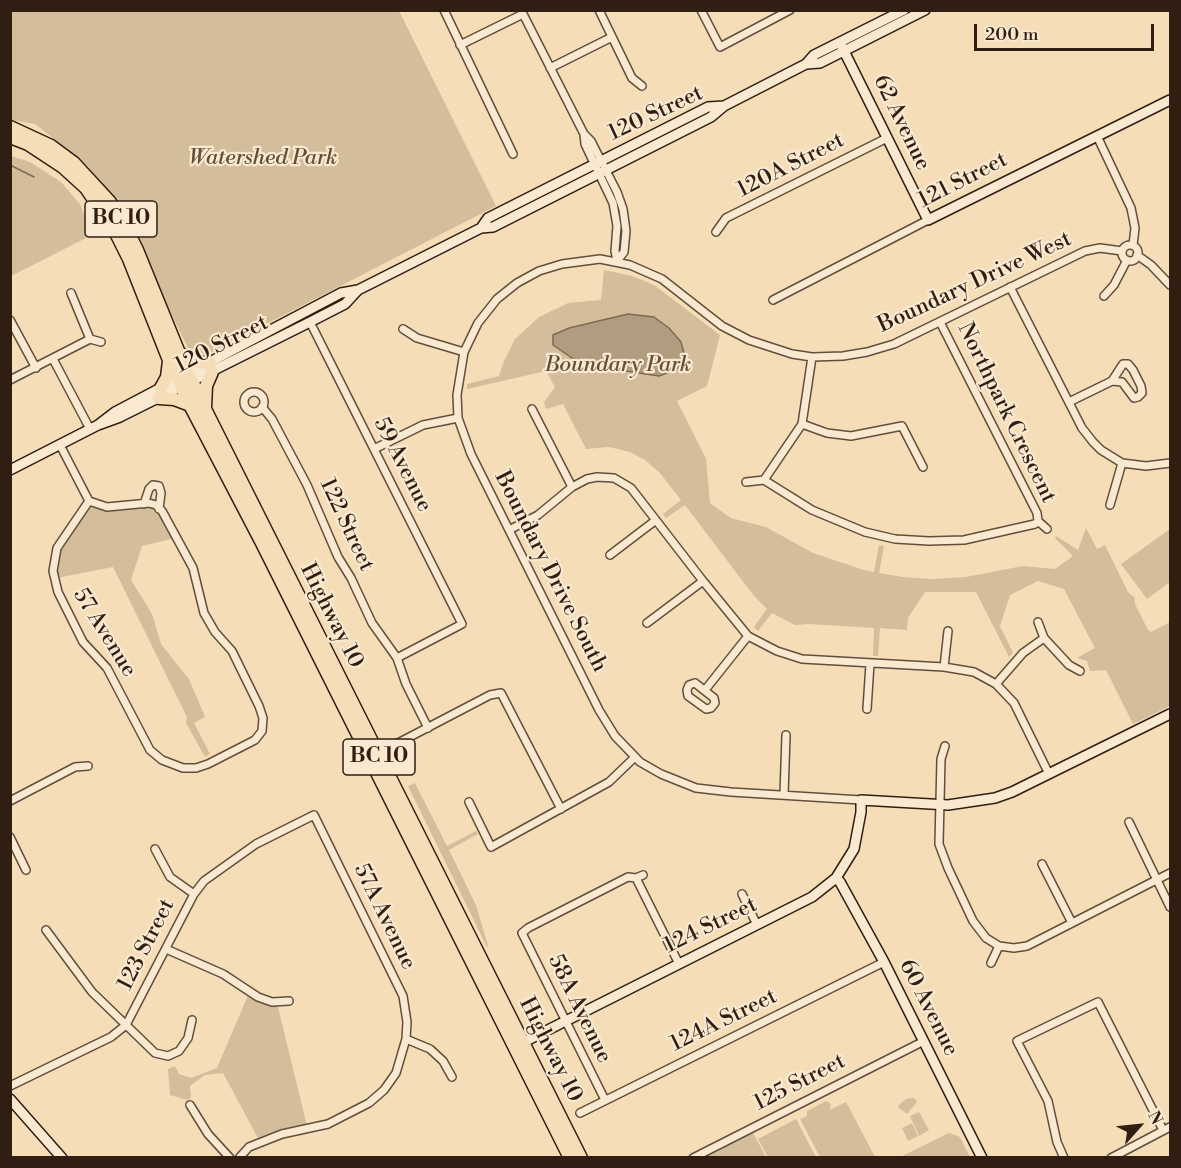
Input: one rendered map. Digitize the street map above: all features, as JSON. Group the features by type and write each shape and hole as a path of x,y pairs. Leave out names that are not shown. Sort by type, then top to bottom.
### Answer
{"highway":[{"name":"Highway 10","path":"10,127 51,146 74,163 109,201 122,220 137,250 174,357"},
{"name":"Highway 10","path":"10,138 28,144 63,167 86,188 101,208 129,259 185,381 205,409 581,1158"},
{"path":"190,405 160,393 174,357 211,368 206,386 205,409"},
{"name":"Highway 10","path":"185,381 190,405 570,1158"},
{"path":"462,945 470,950 513,1035 524,1042"}],"street":[{"path":"444,10 513,154"},
{"path":"599,10 632,78 642,86"},
{"path":"701,10 720,47 786,12"},
{"name":"120 Street","path":"211,368 342,293 358,290 481,228 488,218 711,117 724,106 806,64 820,63 904,10"},
{"name":"120 Street","path":"842,47 925,10"},
{"path":"460,45 522,12 584,134 585,144 601,167 623,209 626,231 624,252 617,261"},
{"path":"550,68 612,37"},
{"name":"62 Avenue","path":"842,47 928,220"},
{"name":"121 Street","path":"773,300 1170,100"},
{"path":"1097,136 1131,208 1135,228 1133,245 1137,255 1152,265 1170,285"},
{"name":"120A Street","path":"716,232 726,219 886,138"},
{"path":"1127,260 1123,257 1122,251 1125,246 1133,245"},
{"name":"Boundary Drive West","path":"617,261 662,279 722,326 748,340 792,354 812,357 843,356 894,344 1084,251 1100,248 1122,251"},
{"path":"1127,260 1132,260 1137,255"},
{"name":"Boundary Drive South","path":"617,261 600,260 562,264 539,272 517,283 497,299 478,323 464,352 457,395 458,418 471,454 599,710 615,736 635,757 661,774 696,788 861,800"},
{"path":"1104,296 1114,285 1127,260"},
{"path":"1010,287 1082,428 1093,442 1122,463 1146,466 1170,463"},
{"name":"120 Street","path":"10,470 94,427 120,417 160,393 345,304 358,290"},
{"path":"71,293 90,339"},
{"path":"10,320 36,368"},
{"name":"59 Avenue","path":"310,322 462,624 398,658"},
{"name":"Northpark Crescent","path":"940,322 1037,513 1038,521 1047,529"},
{"path":"403,329 417,338 464,352"},
{"path":"10,381 90,339 101,342"},
{"path":"746,482 764,480 802,424 812,357"},
{"path":"52,359 94,427"},
{"path":"1069,402 1112,381 1122,382 1134,398 1142,393 1141,386 1128,364 1120,365 1112,381"},
{"name":"122 Street","path":"262,407 272,419 307,485 338,557 351,578 372,623 398,658 406,684 428,728"},
{"path":"532,409 572,487"},
{"path":"374,449 423,425 458,418"},
{"path":"802,424 827,433 851,436 902,426 923,467"},
{"path":"60,445 89,501 107,507 144,504 156,505 159,508 159,486 153,485 149,489 144,504"},
{"path":"1110,505 1122,463"},
{"path":"509,530 548,508 572,487 587,479 614,478 631,488 748,636 777,651 802,659 944,667 974,672 996,684 1014,703 1049,774"},
{"name":"Northpark Crescent","path":"764,480 812,510 865,532 895,538 929,541 964,540 1032,525 1038,521"},
{"name":"57 Avenue","path":"89,501 57,548 53,572 58,592 83,642 107,668 150,750 162,760 183,768 196,768 255,740 262,731 263,718 232,651 215,632 204,613 193,568 159,508"},
{"path":"610,555 656,520"},
{"path":"647,623 703,581"},
{"path":"1038,622 1044,638 1068,665 1080,670"},
{"path":"944,667 948,631"},
{"path":"705,690 748,636"},
{"path":"996,684 1023,654 1044,638"},
{"path":"867,709 870,664"},
{"path":"377,754 490,695 501,693 561,809"},
{"path":"861,800 939,805 962,804 995,798 1170,714"},
{"path":"784,795 786,735"},
{"path":"945,746 940,759 939,844 973,921 986,939 999,946 1014,948 1026,946 1170,873"},
{"path":"469,802 491,847 609,782 635,757"},
{"path":"10,801 75,767 88,766"},
{"name":"124 Street","path":"524,1042 812,897 836,878 854,849 861,800"},
{"name":"123 Street","path":"10,1086 111,1037 126,1025 194,894 204,881 256,844 314,815"},
{"name":"57A Avenue","path":"314,815 403,996 407,1022 406,1039"},
{"path":"1129,822 1170,907"},
{"path":"10,837 26,870"},
{"path":"154,849 170,877 194,894"},
{"path":"1042,864 1072,923"},
{"name":"58A Avenue","path":"605,1100 525,928 628,877 639,876 679,964"},
{"name":"60 Avenue","path":"836,878 884,962 982,1158"},
{"path":"742,894 757,925"},
{"path":"46,930 92,992 155,1053 168,1056 179,1051 188,1038 192,1020"},
{"path":"991,963 999,946"},
{"path":"166,949 223,974 258,997 272,1002 289,1001"},
{"name":"124A Street","path":"579,1113 884,962"},
{"path":"1064,1158 1057,1142 1048,1101 1017,1041 1098,1002 1167,1128 1111,1158"},
{"path":"239,1158 249,1147 282,1134 328,1124 369,1103 384,1090 396,1073 406,1039 430,1049 443,1061 452,1077"},
{"name":"125 Street","path":"696,1157 924,1041"},
{"path":"10,1099 62,1158"},
{"path":"190,1105 208,1134 230,1158"}],"green space":[{"name":"Watershed Park","path":"10,11 399,11 496,206 202,357 196,351 191,354 112,194 84,162 35,124 11,120"},
{"path":"11,156 30,162 61,182 80,204 92,235 11,276"},
{"name":"Boundary Park","path":"604,270 632,276 654,285 720,335 707,386 677,401 706,459 710,503 731,518 766,527 813,553 864,570 874,572 879,545 884,546 879,573 932,579 966,577 1023,566 1055,569 1073,556 1055,538 1056,536 1078,550 1086,528 1097,549 1105,545 1128,592 1135,598 1135,604 1148,630 1151,632 1170,622 1170,706 1133,724 1106,670 1090,671 1087,661 1077,658 1095,648 1064,589 1038,581 1010,595 1000,626 1013,653 1009,657 976,592 925,592 908,618 907,630 880,628 878,656 873,656 874,628 795,625 772,613 758,631 754,627 767,609 754,596 685,505 666,518 663,514 681,500 660,473 645,460 630,452 609,447 586,449 563,404 546,409 544,402 555,387 546,371 467,389 467,384 499,376 515,339 539,317 568,303 601,300"},
{"path":"89,503 148,505 160,513 175,538 142,546 131,580 152,614 161,644 189,679 205,717 194,723 210,754 205,757 186,723 187,717 113,567 57,578 60,547"},
{"path":"1170,529 1170,582 1147,599 1121,564"},
{"path":"415,783 447,846 476,831 478,834 449,850 476,905 487,947 408,786"},
{"path":"249,993 277,1003 307,1126 259,1140 223,1073 205,1075 190,1086 191,1098 187,1100 170,1095 168,1069 175,1066 179,1074 191,1078 217,1068"},
{"path":"914,1098 917,1102 907,1114 899,1108 898,1106 906,1099"},
{"path":"826,1101 831,1104 830,1110 846,1102 875,1157 820,1157 800,1119 807,1116 807,1111"},
{"path":"919,1112 929,1130 919,1136 910,1116"},
{"path":"796,1119 816,1157 768,1157 758,1139"},
{"path":"912,1123 918,1136 908,1141 902,1128"},
{"path":"752,1131 766,1157 704,1158 703,1155"},
{"path":"949,1133 960,1137 970,1157 900,1157"}],"shaded area":[{"path":"628,314 654,317 669,328 681,342 685,357 677,369 659,376 593,366 572,358 553,345 553,335 569,328"}],"waterway":[{"path":"10,165 34,177"}]}
